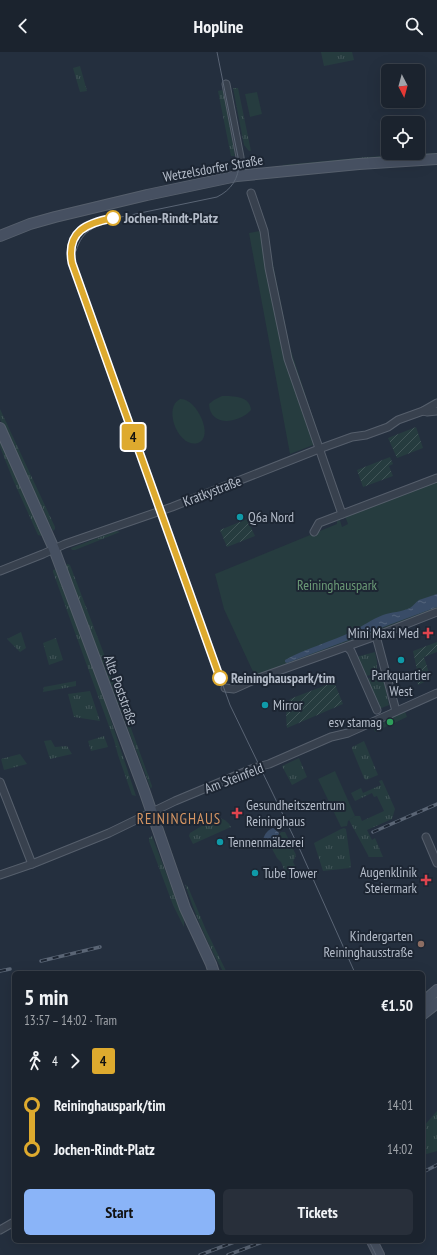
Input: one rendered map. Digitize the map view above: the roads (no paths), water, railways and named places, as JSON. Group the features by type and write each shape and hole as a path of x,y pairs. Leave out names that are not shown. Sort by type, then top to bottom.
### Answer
{"main road":[{"name":"Wetzelsdorfer Straße","path":"0,236 30,224 55,217 186,186 240,176 359,164 437,159"},
{"name":"Alte Poststraße","path":"0,428 54,549 185,908 212,969"},
{"path":"425,1000 437,990"},
{"path":"425,1012 437,1003"},
{"path":"373,1243 378,1254"}],"street":[{"path":"226,84 240,158 240,176"},
{"path":"251,193 264,231 269,268 288,359 342,514"},
{"name":"Kratkystraße","path":"0,571 54,549 179,504 319,449 352,437 366,435 398,420 423,411 437,403"},
{"name":"Kratkystraße","path":"423,411 437,411"},
{"path":"314,532 319,522 437,478"},
{"path":"225,688 234,689 256,679 347,647 437,612"},
{"path":"376,636 396,711"},
{"path":"347,647 377,710"},
{"name":"Am Steinfeld","path":"0,875 32,864 109,833 175,801 254,768 269,764 331,737 348,733 437,693"},
{"path":"0,782 32,864"},
{"path":"426,837 437,863"},
{"name":"Am Steinfeld","path":"0,881 32,864"},
{"path":"0,1230 12,1223"}],"water":[{"path":"437,594 437,607 287,663 285,662 285,660 293,656 345,635 379,617 407,609 419,600"},
{"path":"273,828 279,833 278,836 273,844 266,844 263,842 265,835"}],"tram line":[{"path":"217,52 239,162 236,179 226,191 217,197 92,223 82,229 76,236 72,245 73,263 81,292 230,705 301,852 354,971"},
{"name":"4","path":"113,218 101,220 85,226 74,239 71,259 81,292 220,678"},
{"path":"76,251 82,238 92,229"},
{"path":"370,1243 376,1255"}],"railway":[{"path":"373,832 437,804"},
{"path":"41,961 100,947"},
{"path":"0,971 10,969"},
{"path":"425,1171 437,1165"},
{"path":"200,1255 232,1243"},
{"path":"228,1255 260,1243"}],"place":[{"name":"Jochen-Rindt-Platz","path":"113,218"},
{"name":"Q6a Nord","path":"240,517"},
{"name":"Mini Maxi Med","path":"428,633"},
{"name":"Parkquartier West","path":"401,660"},
{"name":"Reininghauspark/tim","path":"220,678"},
{"name":"Mirror","path":"265,705"},
{"name":"esv stamag","path":"390,722"},
{"name":"Gesundheitszentrum Reininghaus","path":"237,813"},
{"name":"Tennenmälzerei","path":"220,842"},
{"name":"Tube Tower","path":"255,873"},
{"name":"Augenklinik Steiermark","path":"426,880"},
{"name":"Kindergarten Reininghausstraße","path":"421,944"}],"district":[{"name":"REININGHAUS","path":"179,819"}],"park label":[{"name":"Reininghauspark","path":"337,585"}]}
